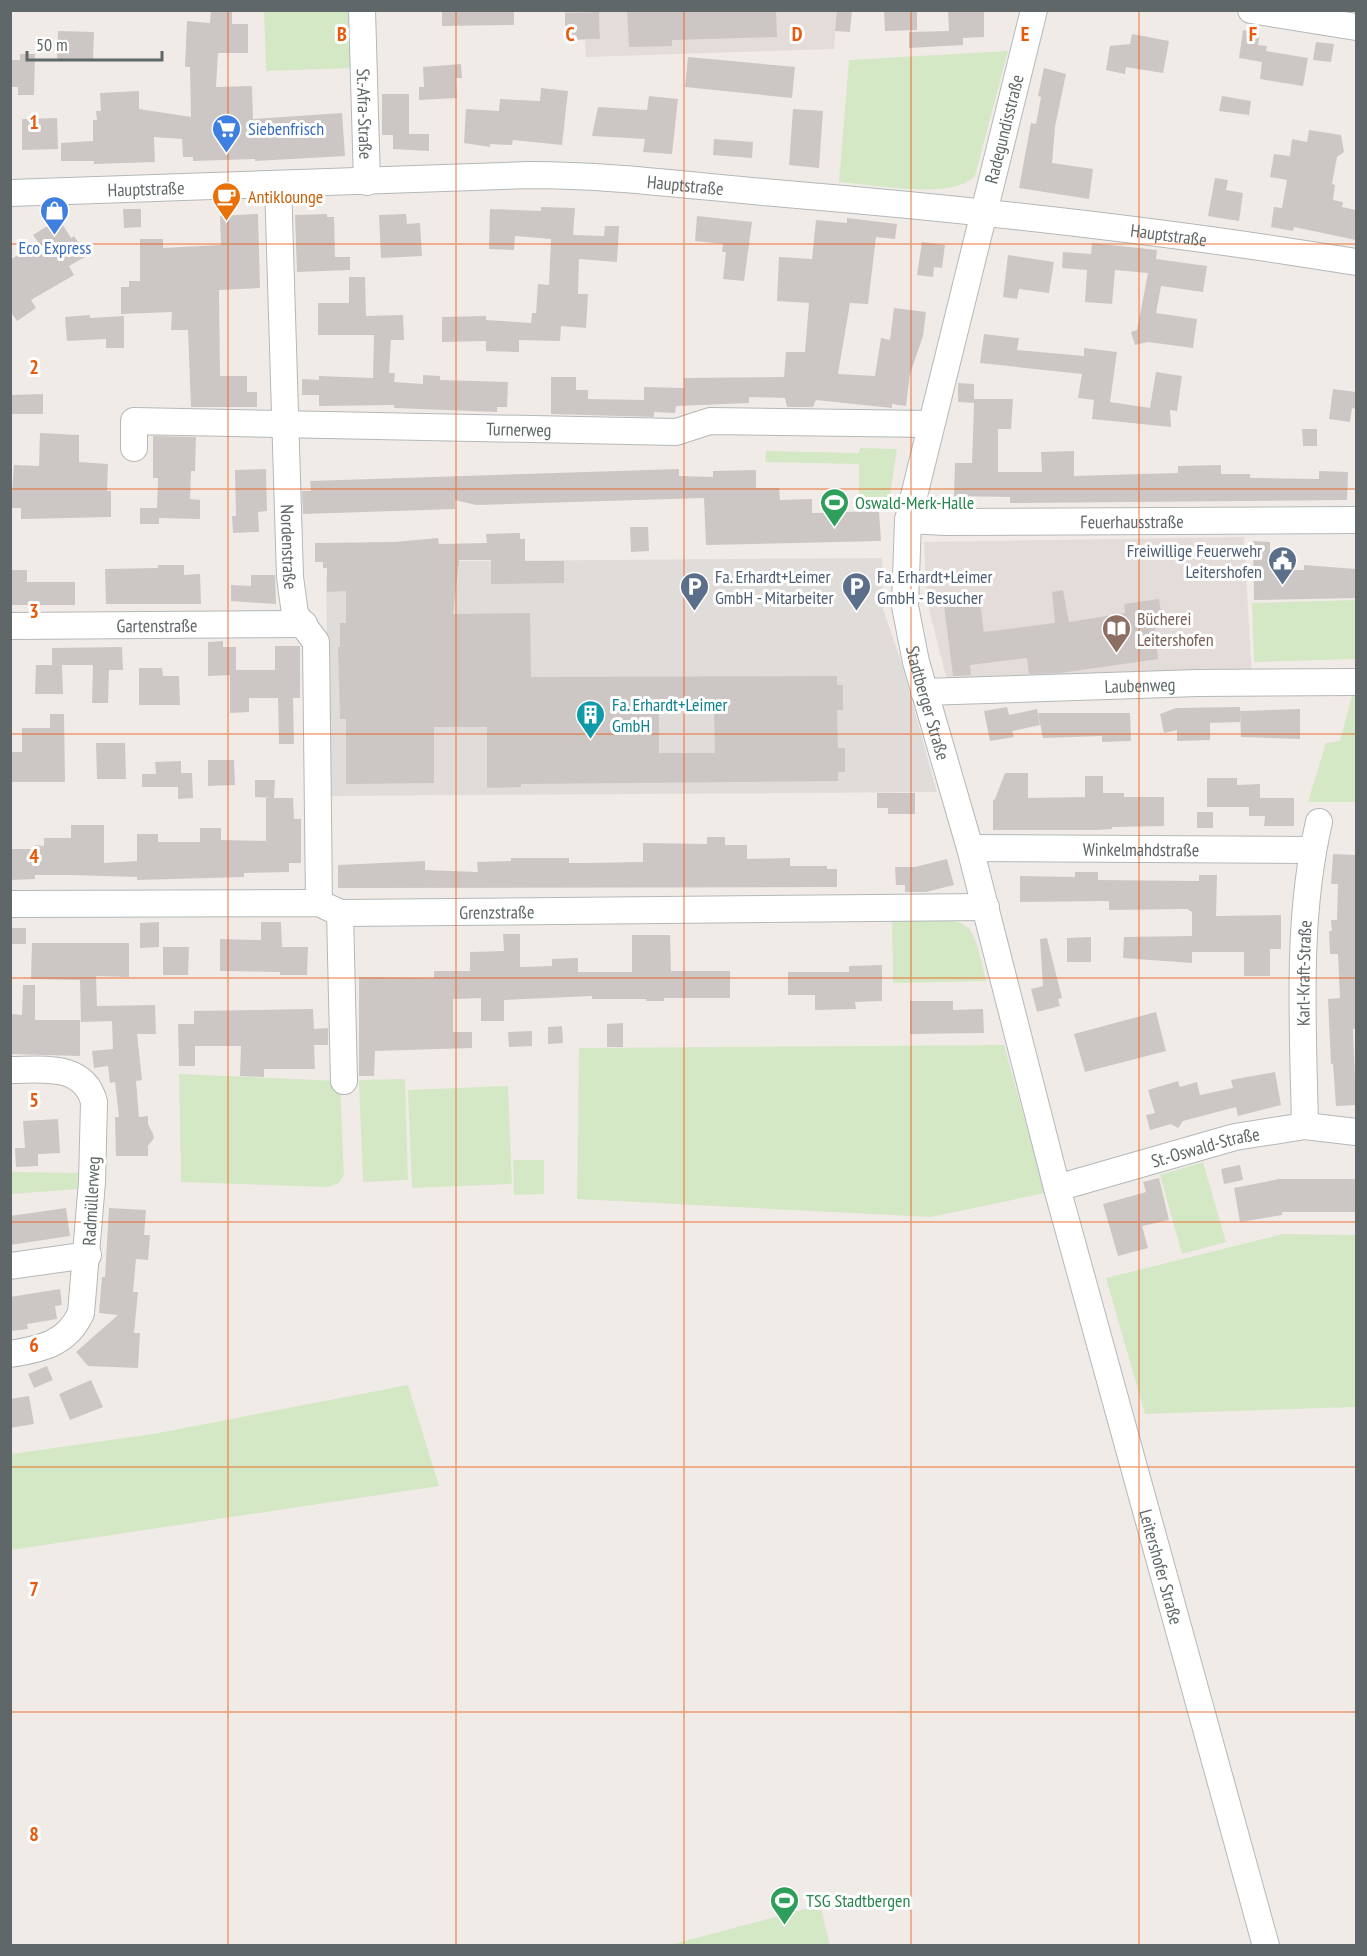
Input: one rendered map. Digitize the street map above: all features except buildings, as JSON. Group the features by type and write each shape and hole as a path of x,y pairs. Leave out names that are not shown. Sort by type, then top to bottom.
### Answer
{"street":[{"name":"St.-Afra-Straße","path":"362,10 367,182"},
{"name":"Radegundisstraße","path":"982,212 1034,10"},
{"path":"1251,10 1356,27"},
{"name":"Hauptstraße","path":"10,193 529,175 581,176 982,212 1255,245 1356,262"},
{"name":"Nordenstraße","path":"278,184 292,603 295,614 316,642 330,908 344,1081"},
{"name":"Stadtberger Straße","path":"982,212 908,520 905,606 924,692 986,907 1057,1188"},
{"name":"Turnerweg","path":"134,448 134,421 676,432 710,421 930,424"},
{"name":"Feuerhausstraße","path":"908,520 945,522 1356,520"},
{"name":"Gartenstraße","path":"10,626 304,624"},
{"name":"Laubenweg","path":"924,692 1198,683 1356,682"},
{"name":"Karl-Kraft-Straße","path":"1305,1126 1302,967 1313,850 1319,822"},
{"name":"Winkelmahdstraße","path":"970,848 1313,850"},
{"name":"Grenzstraße","path":"10,904 330,908 986,907"},
{"name":"Radmüllerweg","path":"10,1070 59,1070 73,1073 84,1081 92,1092 94,1140 88,1255 81,1313 72,1330 44,1348 10,1354"},
{"name":"St.-Oswald-Straße","path":"1057,1188 1235,1137 1305,1126 1356,1132"},
{"name":"Leitershofer Straße","path":"1057,1188 1266,1946"},
{"path":"10,1266 88,1255"}],"shaded area":[{"path":"565,11 837,11 834,49 586,57 585,40 600,39 599,12 565,13"},
{"path":"1244,537 1252,678 948,685 927,601 924,542"},
{"path":"882,558 883,609 900,658 937,792 329,796 326,576 457,575 457,561"}],"green space":[{"path":"264,11 348,11 352,68 266,71"},
{"path":"1008,51 975,176 964,184 930,189 891,188 839,182 849,60"},
{"path":"860,448 897,449 888,508 859,509 859,464 765,462 766,451 859,453"},
{"path":"1356,600 1356,659 1254,662 1252,603"},
{"path":"1356,681 1356,802 1308,802 1326,743 1340,741"},
{"path":"892,919 946,920 965,925 976,942 986,981 893,983"},
{"path":"1004,1045 1045,1193 931,1217 577,1199 579,1048"},
{"path":"179,1074 340,1081 344,1175 339,1183 328,1187 181,1182"},
{"path":"405,1079 408,1180 363,1182 359,1080"},
{"path":"508,1086 512,1184 412,1188 408,1090"},
{"path":"513,1160 544,1160 544,1194 514,1195"},
{"path":"1203,1162 1226,1242 1182,1254 1160,1175"},
{"path":"11,1172 91,1173 91,1188 11,1194"},
{"path":"1283,1234 1356,1235 1356,1407 1145,1414 1106,1278"},
{"path":"408,1385 439,1486 11,1550 11,1454 153,1434"},
{"name":"TSG Stadtbergen","path":"820,1905 830,1945 670,1945"}],"place":[{"name":"Siebenfrisch","path":"227,154"},
{"name":"Antiklounge","path":"227,222"},
{"name":"Eco Express","path":"55,236"},
{"name":"Oswald-Merk-Halle","path":"834,528"},
{"name":"Freiwillige Feuerwehr Leitershofen","path":"1283,586"},
{"name":"Fa. Erhardt+Leimer GmbH - Mitarbeiter","path":"694,612"},
{"name":"Fa. Erhardt+Leimer GmbH - Besucher","path":"856,612"},
{"name":"Bücherei Leitershofen","path":"1116,654"},
{"name":"Fa. Erhardt+Leimer GmbH","path":"591,740"},
{"name":"TSG Stadtbergen","path":"785,1926"}]}
